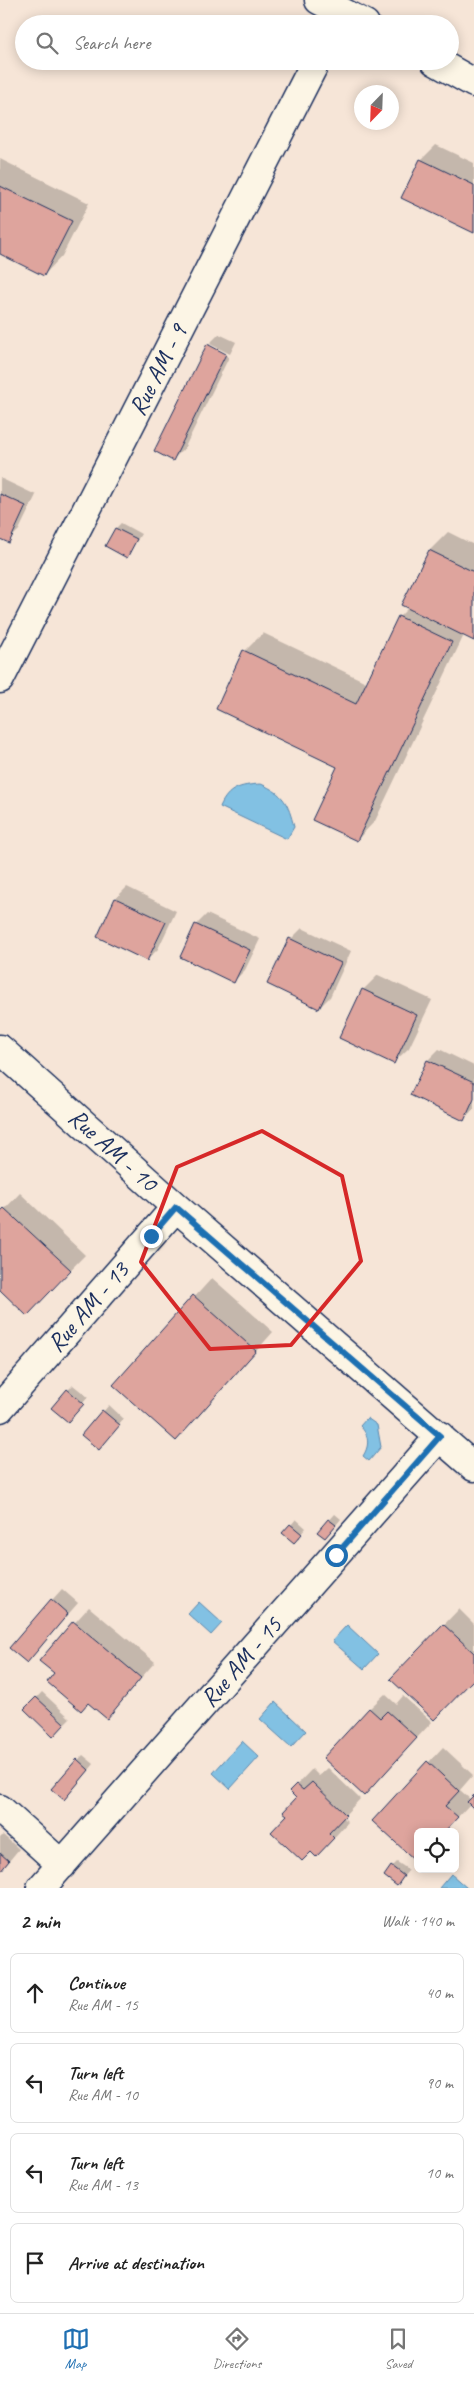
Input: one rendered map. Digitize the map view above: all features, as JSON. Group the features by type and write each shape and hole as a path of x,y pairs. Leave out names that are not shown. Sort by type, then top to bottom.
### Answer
{"street":[{"name":"Rue AM - 9","path":"0,679 311,70"},
{"path":"451,70 474,83"},
{"name":"Rue AM - 10","path":"0,1049 176,1207 474,1467"},
{"name":"Rue AM - 13","path":"0,1408 176,1207"},
{"name":"Rue AM - 15","path":"41,1888 440,1436"},
{"path":"0,1809 62,1865"}],"highlighted area":[{"path":"262,1131 342,1176 361,1261 291,1345 210,1349 141,1262 177,1167"}],"water":[{"path":"261,784 280,796 287,805 294,827 287,839 220,807 227,796 236,789 247,785"},
{"path":"367,1418 377,1425 381,1447 369,1461 363,1456 368,1440 360,1426"},
{"path":"199,1602 222,1623 211,1635 188,1614"},
{"path":"347,1625 378,1654 364,1669 332,1641"},
{"path":"275,1702 306,1731 291,1747 260,1719"},
{"path":"242,1741 259,1757 230,1789 213,1773"},
{"path":"451,1874 467,1888 439,1888"}],"building":[{"path":"420,159 474,185 474,233 401,198"},
{"path":"0,186 72,221 44,276 0,254"},
{"path":"207,344 226,354 173,461 154,451"},
{"path":"0,494 26,506 9,543 0,539"},
{"path":"115,528 137,539 127,558 105,546"},
{"path":"429,550 474,572 474,641 401,605"},
{"path":"398,616 452,642 357,841 312,820 337,767 216,709 243,650 356,704"},
{"path":"115,898 166,922 147,961 97,937"},
{"path":"195,924 250,950 234,983 180,957"},
{"path":"289,938 341,963 319,1009 267,984"},
{"path":"362,989 417,1015 394,1064 339,1038"},
{"path":"427,1060 474,1082 474,1099 464,1121 410,1095"},
{"path":"4,1208 71,1270 27,1316 0,1290 0,1212"},
{"path":"193,1295 256,1351 176,1441 113,1385"},
{"path":"67,1389 84,1404 68,1422 51,1408"},
{"path":"102,1410 120,1425 99,1450 81,1435"},
{"path":"328,1519 336,1525 325,1538 317,1532"},
{"path":"290,1524 302,1534 294,1543 282,1533"},
{"path":"51,1599 68,1614 27,1663 9,1648"},
{"path":"73,1621 141,1678 107,1719 88,1703 81,1711 47,1682 54,1673 39,1661"},
{"path":"443,1624 474,1653 474,1679 434,1720 390,1679"},
{"path":"36,1697 65,1724 53,1737 24,1709"},
{"path":"369,1708 380,1718 387,1711 417,1738 364,1796 323,1758"},
{"path":"77,1759 89,1770 64,1800 51,1789"},
{"path":"427,1761 459,1791 445,1806 458,1817 448,1828 414,1828 414,1859 372,1821"},
{"path":"312,1782 346,1815 329,1833 334,1838 316,1857 311,1852 302,1861 271,1832 287,1815 283,1812 296,1798 289,1791 296,1784 303,1790"},
{"path":"474,1795 474,1809 467,1802"},
{"path":"0,1853 9,1861 0,1872"},
{"path":"391,1866 404,1876 397,1886 384,1876"}],"route":[{"path":"151,1236 176,1207 440,1436 336,1555"}]}
